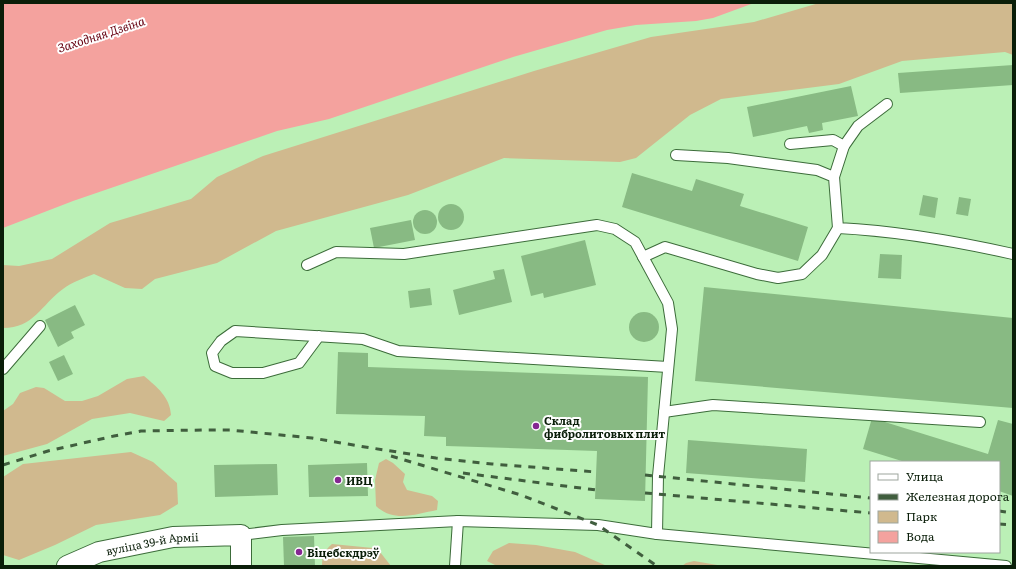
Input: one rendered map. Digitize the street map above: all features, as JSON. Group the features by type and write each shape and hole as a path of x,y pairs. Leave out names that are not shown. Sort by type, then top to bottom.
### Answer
{"street":[{"name":"вуліца 39-й Арміі","path":"67,566 99,552 173,537 241,535"},
{"path":"241,535 241,566"}],"lane":[{"path":"643,257 665,247 757,274 778,278 802,274 822,255 838,228 834,177 844,146 858,126 887,104"},
{"path":"790,144 833,140 844,146"},
{"path":"676,155 728,158 818,170 834,177"},
{"path":"307,265 336,252 404,254 597,225 615,229 635,242 668,303 672,329 658,476 657,534"},
{"path":"838,228 877,230 934,238 1013,254"},
{"path":"3,369 40,326"},
{"path":"320,336 299,363 263,373 232,373 215,366 212,354 221,341 235,332 363,338 398,351 668,367"},
{"path":"664,412 713,404 980,422"},
{"path":"455,566 458,521"},
{"path":"241,535 282,530 458,521 598,525 657,534 1006,566"},
{"path":"889,566 890,556"}],"green space":[{"path":"819,3 1013,3 1013,55 1005,52 902,61 839,84 721,99 690,115 636,158 620,162 504,158 408,195 276,231 217,263 155,279 142,289 125,288 94,274 74,282 63,289 30,320 14,327 3,328 3,265 19,266 52,259 110,223 191,199 217,177 263,156 534,71 651,37 754,22"},
{"path":"144,376 162,393 168,403 171,415 164,421 130,413 92,419 47,444 3,456 3,411 13,404 20,393 36,387 44,388 65,401 82,401 98,396 127,379"},
{"path":"131,452 153,462 177,483 178,504 160,515 96,525 55,545 19,560 3,555 3,477 23,464"},
{"path":"386,459 405,474 403,482 407,490 432,496 438,501 437,510 413,515 398,516 383,511 376,506 375,480 379,463"},
{"path":"509,543 536,545 575,552 607,566 497,566 487,561 493,551"},
{"path":"332,544 373,548 380,552 391,566 322,566 324,554"},
{"path":"694,561 723,566 682,566 686,563"}],"water":[{"name":"Заходняя Дзвіна","path":"3,3 754,3 713,18 696,21 636,25 607,30 513,57 329,119 277,131 73,201 3,228"}],"building":[{"path":"1013,65 1013,85 900,93 898,73"},
{"path":"851,86 858,116 822,123 823,130 809,133 807,126 753,137 747,107"},
{"path":"632,173 692,191 696,179 744,194 740,206 808,227 798,261 622,207"},
{"path":"923,195 938,198 935,218 919,215"},
{"path":"959,197 971,199 968,216 956,214"},
{"path":"451,204 460,208 464,217 460,226 451,230 442,226 438,217 442,208"},
{"path":"420,210 430,210 437,217 437,227 430,234 420,234 413,227 413,217"},
{"path":"411,220 415,240 374,248 370,228"},
{"path":"585,240 596,285 544,298 543,293 531,296 521,256"},
{"path":"880,254 902,255 901,279 878,278"},
{"path":"504,269 512,302 459,315 453,290 495,279 493,271"},
{"path":"704,287 1013,318 1013,408 695,381"},
{"path":"430,288 432,305 410,308 408,291"},
{"path":"75,305 85,325 71,332 74,338 58,347 45,320"},
{"path":"644,312 654,317 659,327 654,337 644,342 634,337 629,327 634,317"},
{"name":"Склад фибролитовых плит","path":"338,352 368,353 368,367 648,377 645,501 595,499 597,451 446,446 446,437 424,436 425,416 336,414"},
{"path":"64,355 73,374 58,381 49,362"},
{"path":"872,418 988,454 998,420 1013,424 1013,496 1000,491 1000,461 902,461 863,449"},
{"path":"688,440 807,449 805,482 686,473"},
{"name":"ИВЦ","path":"367,463 368,496 309,497 308,465"},
{"path":"277,464 278,495 215,497 214,465"},
{"name":"Віцебскдрэў","path":"314,536 315,566 284,566 283,537"}],"railway":[{"path":"3,465 48,451 141,431 230,430 312,438 436,458 596,472"},
{"path":"391,456 521,495 598,525 657,566"},
{"path":"463,473 596,490"},
{"path":"645,475 870,498"},
{"path":"645,493 870,513"},
{"path":"1000,511 1013,513"},
{"path":"1000,524 1013,525"}],"place":[{"name":"Склад фибролитовых плит","path":"536,426"},
{"name":"ИВЦ","path":"338,480"},
{"name":"Віцебскдрэў","path":"299,552"}]}
